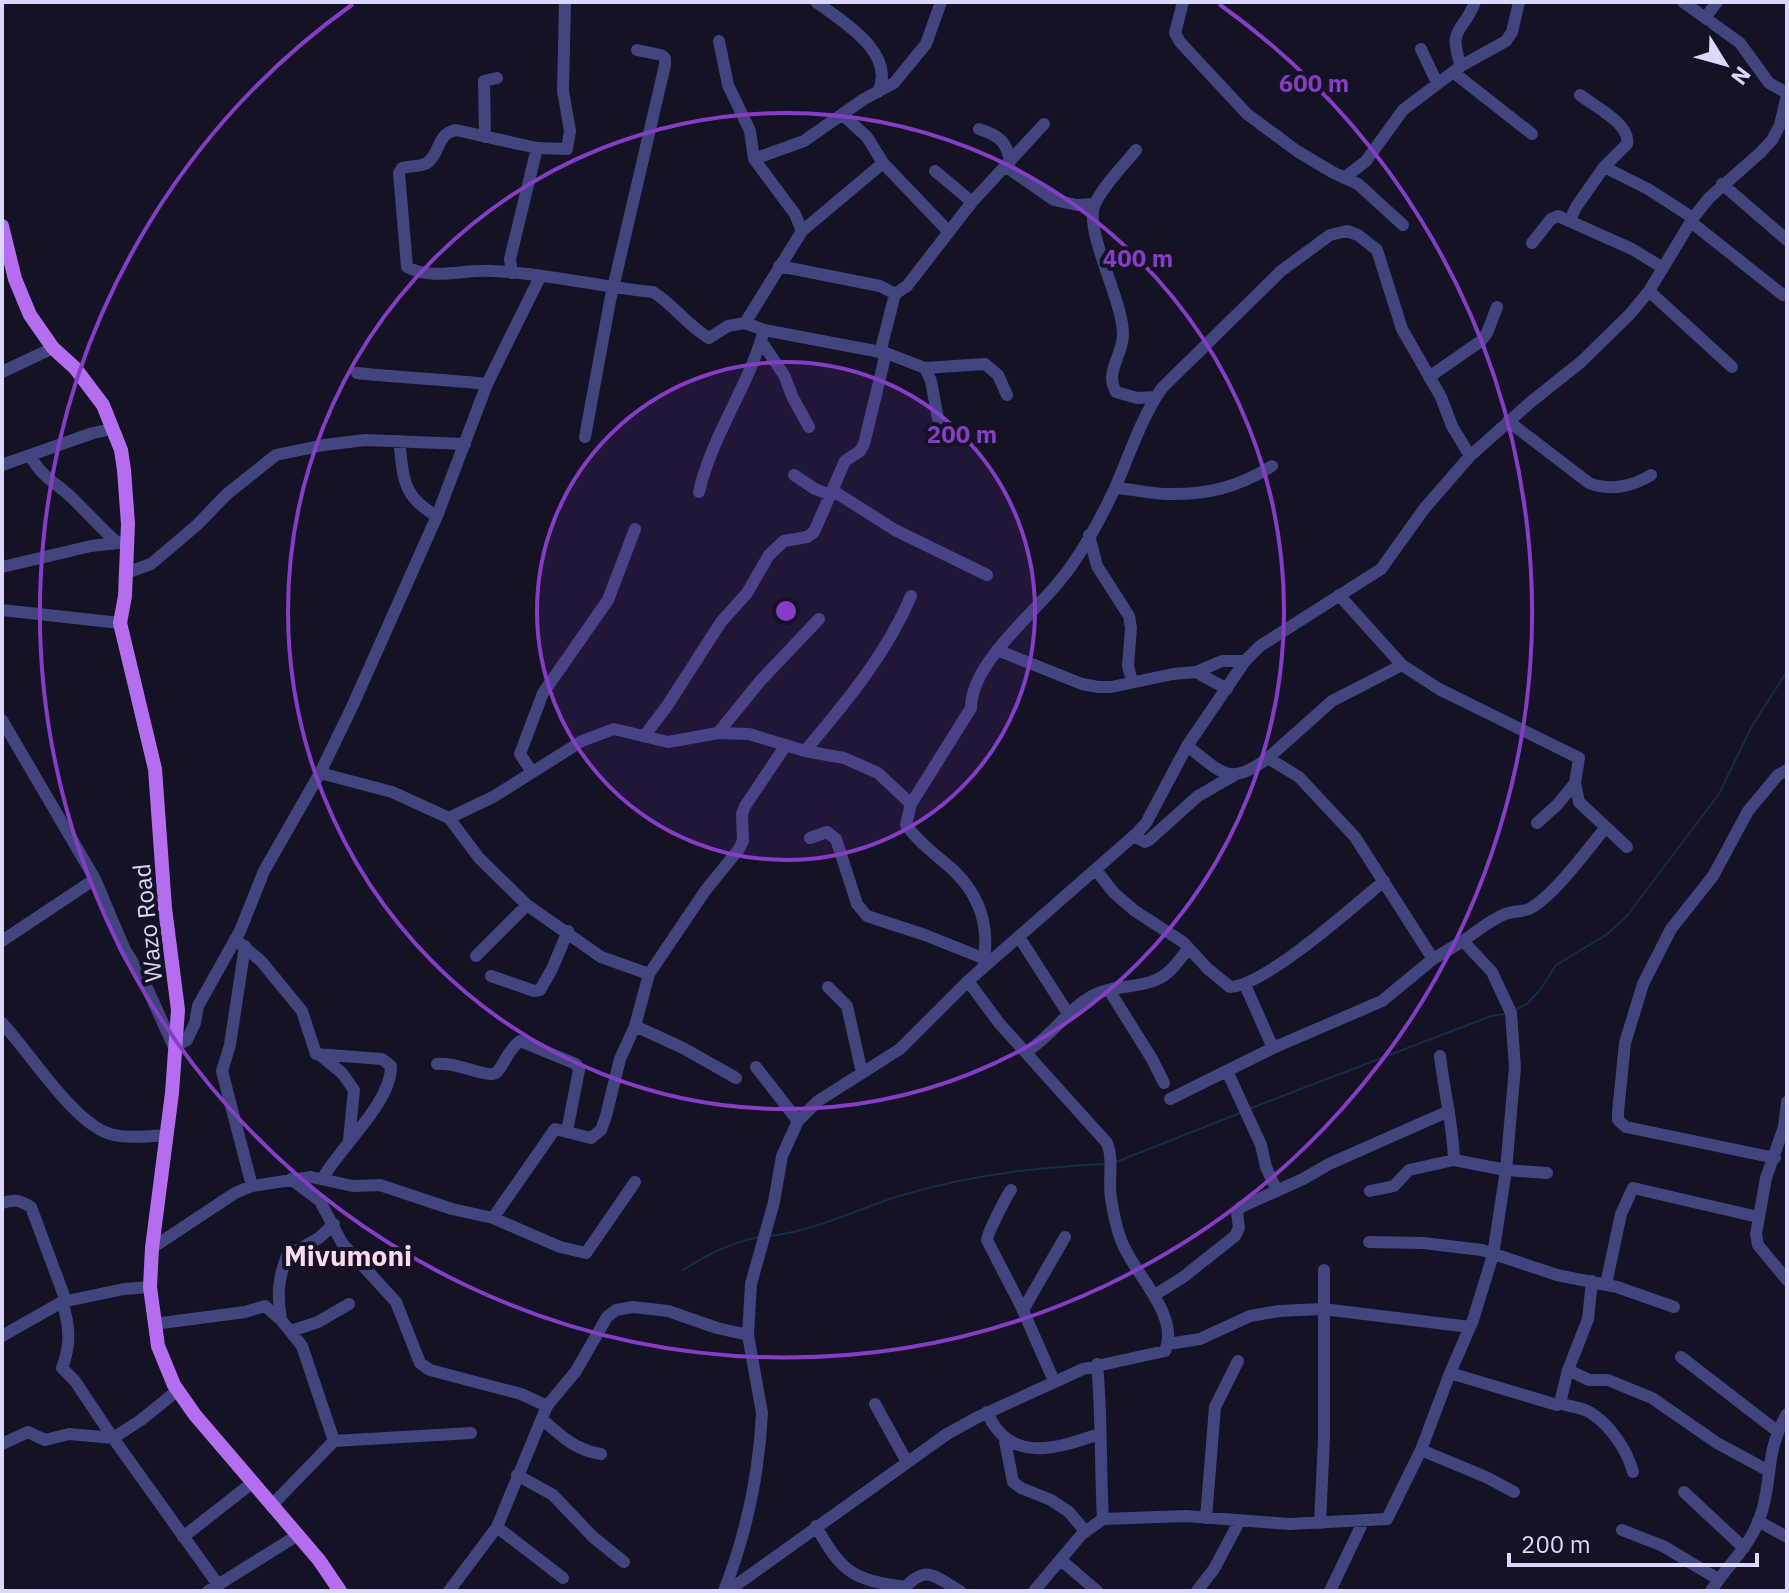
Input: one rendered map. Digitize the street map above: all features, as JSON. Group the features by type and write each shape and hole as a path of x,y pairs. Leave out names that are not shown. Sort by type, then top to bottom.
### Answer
{"main road":[{"name":"Wazo Road","path":"2,226 15,279 30,315 53,348 75,368 98,397 112,429 124,470 128,498 122,543 126,573 120,623 155,769 165,908 178,1010 172,1093 152,1248 150,1287 158,1346 178,1390 298,1535 340,1591"}],"street":[{"path":"565,2 563,91 570,131 567,149 537,148 456,130 444,134 429,161 424,165 402,168 399,173 407,267 414,271 444,274 512,273 653,292 709,338 728,326 745,323 763,336 809,427"},
{"path":"816,2 854,32 880,61 884,73 878,92"},
{"path":"754,159 804,141 864,99 894,83 926,44 941,2"},
{"path":"1183,2 1175,33 1187,51 1247,114 1297,151 1358,184 1403,225"},
{"path":"1475,2 1456,32 1457,69 1532,134"},
{"path":"1344,178 1373,153 1403,110 1457,69 1506,41 1512,32 1519,2"},
{"path":"726,1591 756,1486 762,1413 748,1335 748,1305 756,1259 774,1202 782,1156 798,1121 818,1101 900,1049 984,964 1134,836 1146,823 1187,746 1245,661 1260,646 1381,569 1424,509 1470,456 1581,362 1649,291 1692,220 1722,184 1772,140 1780,125 1787,94 1769,83 1740,43 1683,2"},
{"path":"1705,18 1717,2"},
{"path":"719,41 728,85 750,131 754,159 795,214 802,231"},
{"path":"1421,49 1437,83"},
{"path":"585,437 614,289 665,65 665,58 661,55 637,50"},
{"path":"485,137 484,81 497,78"},
{"path":"1570,220 1604,167 1627,144 1627,132 1580,95"},
{"path":"843,115 867,137 883,163 948,231"},
{"path":"645,735 721,622 747,593 769,555 784,541 807,537 814,532 845,461 860,451 864,444 895,294 907,286 972,202 1044,124"},
{"path":"979,129 1001,138 1009,151 1008,164"},
{"path":"512,273 510,259 537,148"},
{"path":"1136,150 1094,204 1093,227 1114,286 1123,331 1121,348 1110,378 1112,386 1116,392 1137,398 1156,397"},
{"path":"745,323 802,231 883,163"},
{"path":"1008,164 1054,200 1077,205 1094,204"},
{"path":"1604,167 1648,189 1692,220 1783,295"},
{"path":"935,171 972,202"},
{"path":"1722,184 1787,240"},
{"path":"1532,243 1551,219 1558,216 1632,249 1663,268"},
{"path":"984,964 987,931 973,895 953,870 906,825 911,804 971,708 971,699 997,650 1058,583 1089,535 1115,488 1147,408 1172,377 1281,271 1309,249 1339,230 1358,235 1377,250 1402,329 1470,456"},
{"path":"779,266 880,286 895,294"},
{"path":"252,1186 222,1071 230,1045 240,943 264,871 320,773 437,516 487,384 540,277"},
{"path":"1649,291 1732,367"},
{"path":"1429,377 1481,341 1497,307"},
{"path":"763,336 883,353 925,368 985,364 998,375 1007,395"},
{"path":"699,492 722,428 763,336"},
{"path":"2,372 53,348"},
{"path":"925,368 931,381 938,419"},
{"path":"357,373 487,384"},
{"path":"1508,421 1589,483 1601,488 1621,486 1651,475"},
{"path":"2,465 112,429"},
{"path":"126,573 151,564 197,525 227,494 276,455 365,440 465,444"},
{"path":"399,441 405,488 423,508 437,516"},
{"path":"30,455 44,477 71,497 103,532 122,543"},
{"path":"1115,488 1163,494 1226,489 1248,481 1272,466"},
{"path":"794,475 815,489 832,492 895,530 987,575"},
{"path":"532,772 520,754 543,693 608,600 635,529"},
{"path":"1089,535 1097,566 1129,616 1128,666 1132,681"},
{"path":"2,567 91,546 122,543"},
{"path":"1339,595 1402,665 1439,689 1579,758 1576,797 1627,847"},
{"path":"805,751 865,679 900,623 911,596"},
{"path":"2,610 120,623"},
{"path":"718,733 761,680 819,619"},
{"path":"997,650 1082,684 1111,687 1196,672 1222,661 1245,661"},
{"path":"1134,836 1145,842 1149,840 1198,796 1268,758 1332,701 1402,665"},
{"path":"1196,672 1227,689"},
{"path":"2,720 95,879 125,950 142,977 174,1047 187,1040 198,1006 240,943"},
{"path":"449,818 493,797 599,732 614,729 668,742 718,733 749,734 868,766 911,804"},
{"path":"493,1218 555,1129 591,1138 601,1130 620,1059 635,1026 649,974 705,891 739,849 743,841 742,814 745,806 786,745"},
{"path":"1187,746 1233,776"},
{"path":"1268,758 1299,777 1355,837 1433,959"},
{"path":"1775,1158 1626,1127 1618,1120 1618,1112 1625,1043 1643,984 1671,929 1713,876 1748,811 1778,775 1787,770"},
{"path":"320,773 392,792 449,818 479,858 527,905 601,957 649,974"},
{"path":"1537,823 1575,783"},
{"path":"1170,1099 1273,1048 1382,1001 1433,959 1500,916 1527,911 1559,882 1606,827"},
{"path":"810,838 827,832 836,839 857,904 867,916 925,935 984,964"},
{"path":"1096,870 1114,893 1135,911 1174,935 1230,987 1245,985 1302,948 1384,881"},
{"path":"2,941 95,879"},
{"path":"476,956 527,905"},
{"path":"491,976 534,991 540,990 548,979 568,931"},
{"path":"1019,937 1069,1015"},
{"path":"1034,1591 1085,1531 1103,1519 1186,1516 1239,1522 1320,1523 1363,1522 1391,1516 1470,1327 1493,1255 1506,1170 1515,1067 1511,1013 1492,972 1463,941"},
{"path":"240,943 275,976 302,1011 314,1051 342,1073 354,1090 349,1140"},
{"path":"1026,1052 1038,1045 1090,997 1155,981 1169,971 1188,949"},
{"path":"726,1591 947,1434 1054,1381 1097,1364 1156,1354 1165,1351 1168,1344 1156,1294 1141,1278 1121,1240 1111,1197 1110,1151 1107,1143 999,1023 968,981"},
{"path":"1245,985 1273,1048"},
{"path":"828,987 847,1006 862,1073"},
{"path":"1109,990 1164,1083"},
{"path":"2,1023 59,1094 97,1127 110,1134 166,1135"},
{"path":"635,1026 736,1078"},
{"path":"437,1064 455,1064 488,1076 496,1074 510,1049 520,1041 576,1064 579,1070 567,1131"},
{"path":"319,1054 382,1059 391,1066 390,1078 377,1103 323,1178"},
{"path":"1440,1056 1454,1160"},
{"path":"756,1067 798,1121"},
{"path":"1227,1071 1261,1145 1266,1167 1277,1191"},
{"path":"1787,1102 1784,1127 1766,1178 1756,1234 1758,1245 1787,1280"},
{"path":"1156,1294 1235,1236 1239,1228 1237,1212 1241,1207 1449,1111"},
{"path":"1370,1191 1394,1186 1409,1170 1454,1160 1506,1170 1547,1173"},
{"path":"152,1248 218,1203 252,1186 291,1179 323,1178 353,1186 380,1185 452,1209 493,1218 560,1247 586,1253 635,1182"},
{"path":"291,1179 320,1201 350,1254 396,1302 420,1363 430,1370 521,1394 547,1406"},
{"path":"1606,1284 1621,1214 1633,1188 1758,1217"},
{"path":"1011,1190 1004,1198 987,1240 1023,1310 1054,1381"},
{"path":"2,1203 13,1200 31,1207 69,1322 67,1354 62,1368 75,1381 183,1537 214,1588 298,1535"},
{"path":"281,1320 277,1298 280,1273 287,1256 319,1238 334,1224"},
{"path":"1023,1310 1065,1237"},
{"path":"1369,1242 1423,1243 1482,1250 1557,1275 1606,1284 1674,1307"},
{"path":"1320,1523 1324,1439 1324,1270"},
{"path":"1560,1403 1568,1370 1588,1319 1592,1281"},
{"path":"2,1336 64,1302 124,1289 150,1287"},
{"path":"291,1331 318,1322 349,1304"},
{"path":"154,1324 245,1312 265,1306 302,1346 334,1441"},
{"path":"449,1591 497,1527 547,1406 576,1371 607,1317 616,1310 633,1307 668,1311 748,1335"},
{"path":"1168,1344 1200,1339 1265,1311 1323,1309 1470,1327"},
{"path":"1681,1357 1777,1431"},
{"path":"1206,1518 1215,1407 1238,1361"},
{"path":"1097,1364 1101,1401 1099,1434 1103,1519"},
{"path":"1568,1370 1589,1380 1608,1380 1652,1398 1717,1443 1767,1470"},
{"path":"1450,1373 1552,1404 1560,1403 1590,1412 1622,1446 1633,1472"},
{"path":"2,1444 28,1432 42,1440 69,1434 113,1438 178,1390"},
{"path":"875,1404 907,1462"},
{"path":"987,1412 993,1428 1005,1441 1020,1447 1035,1449 1099,1434"},
{"path":"1711,1591 1744,1548 1758,1521 1777,1431 1787,1414"},
{"path":"542,1419 574,1446 601,1454"},
{"path":"271,1506 334,1441 471,1433"},
{"path":"1005,1441 1013,1482 1069,1512 1085,1531"},
{"path":"1421,1450 1514,1492"},
{"path":"517,1475 553,1495 593,1537 624,1562"},
{"path":"183,1537 252,1483"},
{"path":"1684,1492 1744,1548"},
{"path":"1758,1521 1787,1537"},
{"path":"1197,1591 1214,1569 1239,1522"},
{"path":"1330,1591 1363,1522"},
{"path":"816,1526 831,1554 854,1573 878,1585 904,1589 918,1574 924,1573 960,1591"},
{"path":"497,1527 563,1578"},
{"path":"1622,1530 1663,1546 1718,1579"},
{"path":"1061,1560 1097,1591"}],"waterway":[{"path":"1515,1010 1527,1004 1540,990 1556,965 1606,935 1626,917 1719,794 1751,728 1787,671"},
{"path":"1249,1109 1491,1016 1506,1014"},
{"path":"1116,1162 1240,1113"},
{"path":"769,1236 803,1230 899,1196 950,1183 1027,1170 1105,1164"},
{"path":"683,1270 738,1242 759,1237"}],"district":[{"name":"Mivumoni","path":"348,1255"}]}
